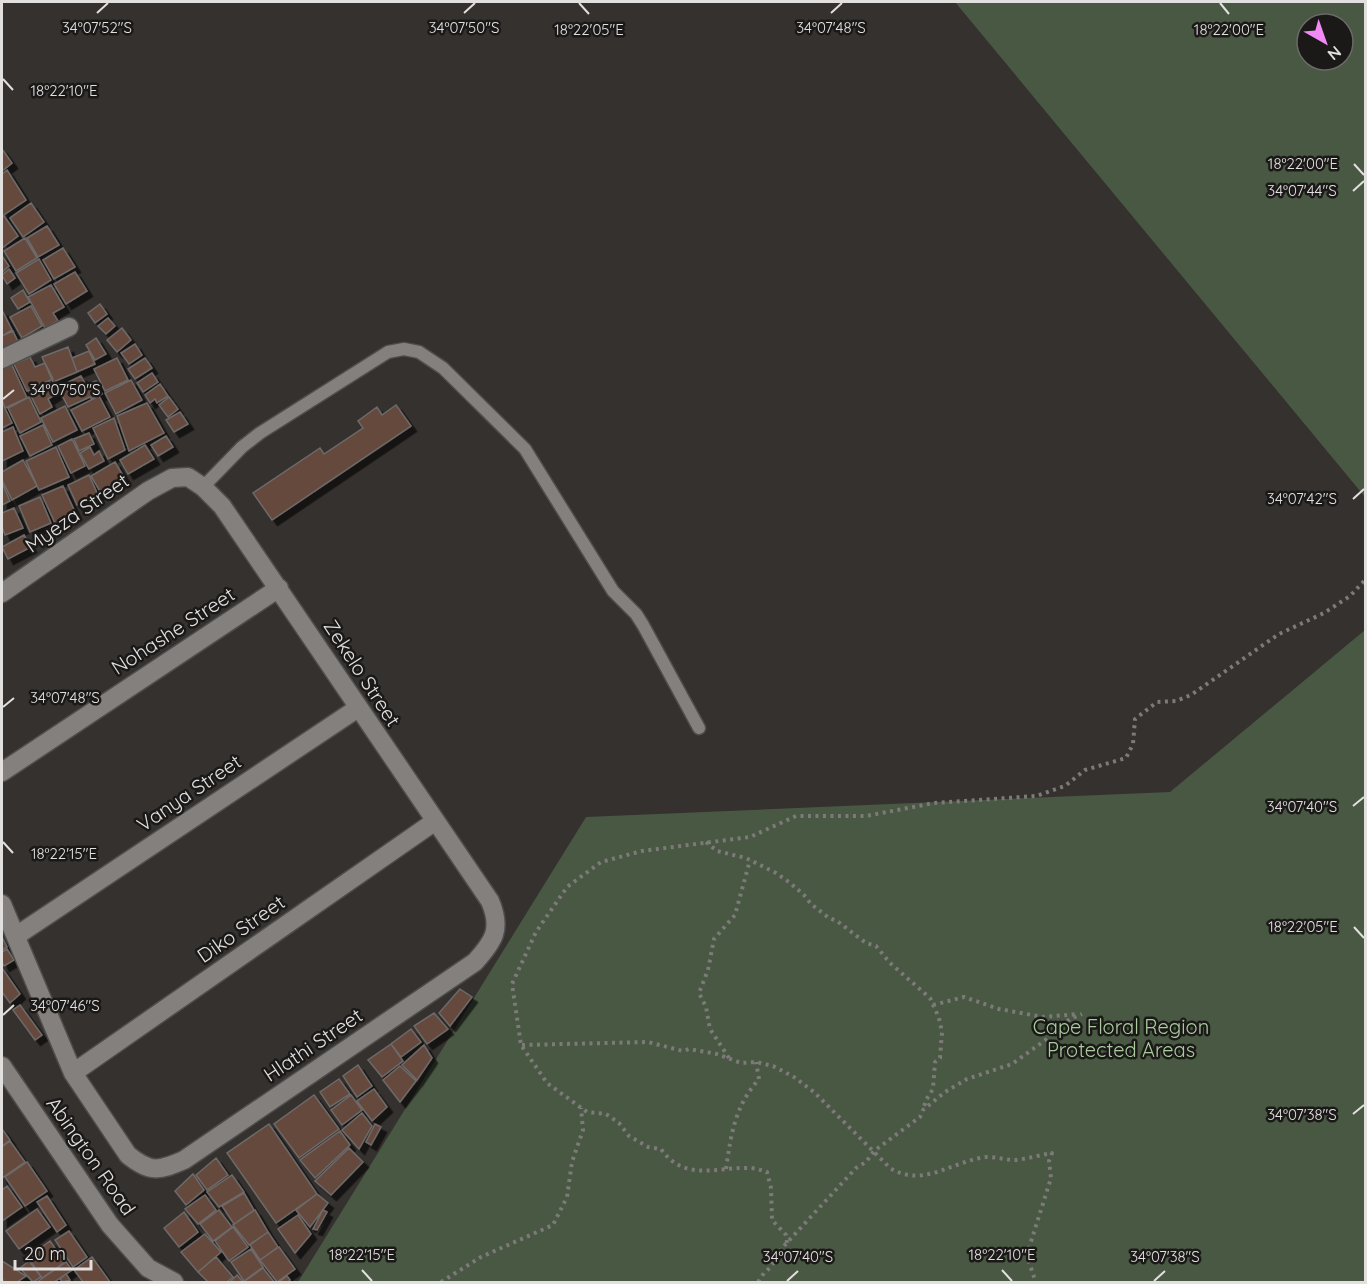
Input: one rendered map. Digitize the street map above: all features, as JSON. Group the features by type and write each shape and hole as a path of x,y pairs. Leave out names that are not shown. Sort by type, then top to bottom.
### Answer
{"street":[{"path":"2,359 69,327"},
{"name":"Zekelo Street","path":"148,491 172,478 188,477 203,487 222,506 434,822 490,901 494,912 495,928 491,944"},
{"name":"Myeza Street","path":"2,593 148,491"},
{"name":"Nohashe Street","path":"2,771 279,588"},
{"name":"Vanya Street","path":"16,936 358,708"},
{"name":"Diko Street","path":"73,1073 434,822"},
{"path":"2,904 73,1073"},
{"name":"Hlathi Street","path":"73,1073 128,1155 140,1164 153,1169 165,1168 184,1160 476,962 491,944"},
{"name":"Abington Road","path":"2,1066 110,1225 148,1268 174,1282"}],"lane":[{"path":"203,487 242,447 260,433 388,352 404,349 419,352 443,368 525,449 613,591 636,614 643,625 699,728"}],"path":[{"path":"787,1244 786,1235 772,1220 771,1188 767,1172 751,1168 694,1171 680,1167 661,1149 648,1147 629,1136 619,1123 606,1114 587,1112 547,1083 521,1045 512,984 536,932 567,887 601,862 642,851 750,837 796,816 866,816 934,803 1036,796 1065,786 1085,770 1126,758 1133,744 1135,719 1157,702 1176,701 1191,695 1280,634 1324,613 1350,596 1365,579"},
{"path":"706,842 717,851 750,860 789,882 821,912 866,943 876,946 890,963 930,998 942,1032 942,1049 940,1058 935,1062 933,1089 920,1117 874,1151 866,1162 856,1168 782,1248 771,1268 758,1282"},
{"path":"730,1059 710,1029 706,1007 699,993 708,970 714,939 735,915 750,860"},
{"path":"923,1110 945,1092 967,1079 1011,1064 1047,1039 1062,1024 1082,1014 1042,1017 999,1010 964,997 933,1005"},
{"path":"521,1045 648,1042 683,1051 689,1049 717,1054 741,1063 756,1062 773,1066 794,1077 814,1092 890,1168 901,1175 922,1177 987,1157 1014,1160 1052,1153 1049,1161 1051,1178 1029,1248 1028,1259 1034,1282"},
{"path":"726,1169 737,1112 749,1090 759,1079 756,1062"},
{"path":"441,1282 481,1257 553,1225 567,1197 572,1162 583,1130 581,1108"}],"green space":[{"path":"955,2 1365,2 1365,497"},
{"name":"Cape Floral Region Protected Areas","path":"1365,630 1365,1282 298,1282 586,817 1170,792"}],"building":[{"path":"2,149 12,163 2,171"},
{"path":"7,170 26,200 2,216 2,174"},
{"path":"31,203 44,222 23,237 10,218"},
{"path":"4,216 18,236 2,248 2,218"},
{"path":"47,226 59,245 38,257 27,238"},
{"path":"25,238 37,258 16,271 4,251"},
{"path":"63,248 75,267 54,279 43,260"},
{"path":"2,256 9,266 2,272"},
{"path":"39,259 51,280 29,294 16,273"},
{"path":"9,269 15,278 7,284 2,275"},
{"path":"75,272 87,291 66,304 54,284"},
{"path":"51,285 64,307 53,313 58,321 45,328 28,297"},
{"path":"23,290 30,302 18,309 11,298"},
{"path":"100,304 107,314 95,323 88,313"},
{"path":"31,306 42,326 22,338 10,317"},
{"path":"2,310 12,330 2,336"},
{"path":"108,318 115,326 106,334 98,326"},
{"path":"122,328 131,340 117,352 107,340"},
{"path":"13,331 18,342 2,350 2,336"},
{"path":"96,338 106,354 95,360 86,345"},
{"path":"135,344 142,355 129,364 121,353"},
{"path":"68,347 77,372 53,382 42,357"},
{"path":"89,351 95,364 77,372 72,358"},
{"path":"30,357 35,367 45,363 53,379 27,391 14,364"},
{"path":"117,358 128,380 105,391 94,369"},
{"path":"145,358 152,368 135,379 128,369"},
{"path":"11,363 27,398 5,408 2,399 2,367"},
{"path":"152,373 158,382 143,392 137,383"},
{"path":"81,376 86,385 96,381 102,394 68,407 58,387"},
{"path":"131,380 142,400 116,414 105,393"},
{"path":"49,381 56,394 48,399 52,407 40,414 29,392"},
{"path":"160,384 168,396 157,403 155,399 150,403 145,395"},
{"path":"99,396 110,417 82,431 71,410"},
{"path":"29,397 41,422 20,433 8,408"},
{"path":"169,397 178,409 168,417 159,405"},
{"path":"2,402 12,423 2,428"},
{"path":"147,403 164,433 129,451 117,416"},
{"path":"396,405 411,426 272,520 253,493 320,448 324,454 363,428 358,421 377,407 382,415"},
{"path":"65,406 77,430 53,442 41,418"},
{"path":"180,412 188,424 174,432 166,420"},
{"path":"114,418 125,450 108,459 93,428"},
{"path":"43,425 52,445 30,456 20,436"},
{"path":"13,427 23,451 2,461 2,432"},
{"path":"89,433 94,444 79,451 74,439"},
{"path":"166,436 173,447 158,456 151,445"},
{"path":"72,439 85,466 71,473 58,446"},
{"path":"145,445 154,459 128,474 120,460"},
{"path":"56,447 69,477 39,490 26,461"},
{"path":"90,447 94,455 99,451 104,461 89,469 80,453"},
{"path":"23,460 37,486 12,500 2,480 2,472"},
{"path":"115,462 125,479 101,493 91,476"},
{"path":"89,475 98,495 77,505 68,485"},
{"path":"2,483 10,501 2,505"},
{"path":"63,486 76,514 55,523 42,495"},
{"path":"40,497 51,523 30,532 19,506"},
{"path":"14,508 23,528 5,535 2,527 2,513"},
{"path":"24,535 31,547 8,559 2,547"},
{"path":"2,937 7,947 2,950"},
{"path":"7,949 14,960 4,966 2,952"},
{"path":"2,968 20,994 10,1003 2,992"},
{"path":"460,989 472,997 450,1026 439,1013"},
{"path":"20,1005 42,1035 35,1040 13,1010"},
{"path":"434,1013 448,1029 427,1044 414,1026"},
{"path":"411,1029 421,1042 401,1057 391,1044"},
{"path":"391,1044 403,1061 382,1077 368,1060"},
{"path":"424,1045 432,1058 417,1080 402,1065"},
{"path":"358,1065 372,1086 357,1097 343,1076"},
{"path":"400,1066 416,1081 400,1102 383,1080"},
{"path":"339,1079 350,1094 330,1107 320,1092"},
{"path":"374,1089 387,1107 372,1121 357,1101"},
{"path":"314,1095 339,1129 299,1158 274,1124"},
{"path":"351,1095 362,1110 342,1125 331,1110"},
{"path":"362,1113 372,1126 359,1149 342,1130"},
{"path":"269,1124 317,1194 276,1223 227,1153"},
{"path":"375,1124 381,1127 371,1145 366,1142"},
{"path":"2,1129 10,1140 2,1146"},
{"path":"340,1131 350,1145 315,1178 300,1160"},
{"path":"10,1141 25,1162 2,1178 2,1147"},
{"path":"349,1148 363,1162 331,1195 315,1181"},
{"path":"216,1158 228,1175 207,1190 196,1175"},
{"path":"27,1162 47,1191 25,1206 5,1177"},
{"path":"193,1174 204,1190 186,1205 175,1191"},
{"path":"232,1175 244,1192 219,1207 207,1192"},
{"path":"7,1186 22,1207 2,1221 2,1190"},
{"path":"244,1193 254,1210 234,1224 222,1206"},
{"path":"317,1194 328,1203 310,1227 296,1210"},
{"path":"205,1195 216,1210 198,1224 185,1209"},
{"path":"47,1196 66,1225 57,1232 37,1202"},
{"path":"37,1209 50,1227 19,1249 6,1231"},
{"path":"219,1210 232,1227 213,1241 200,1224"},
{"path":"255,1210 268,1232 249,1245 233,1225"},
{"path":"323,1210 327,1212 317,1230 313,1229"},
{"path":"184,1212 198,1232 179,1247 164,1228"},
{"path":"298,1215 311,1234 295,1253 278,1229"},
{"path":"233,1227 248,1247 229,1261 215,1241"},
{"path":"69,1231 87,1257 73,1267 55,1240"},
{"path":"268,1232 278,1247 260,1260 250,1245"},
{"path":"205,1234 221,1252 198,1272 181,1252"},
{"path":"50,1241 65,1262 42,1278 28,1257"},
{"path":"279,1247 295,1269 277,1282 260,1260"},
{"path":"251,1249 263,1267 244,1281 231,1262"},
{"path":"92,1257 110,1282 83,1282 74,1270"},
{"path":"216,1257 233,1277 227,1282 208,1282 198,1272"},
{"path":"2,1261 26,1276 17,1282 4,1282"},
{"path":"29,1261 41,1277 33,1282 20,1268"},
{"path":"66,1262 72,1270 54,1282 37,1282"},
{"path":"263,1268 274,1282 245,1281"},
{"path":"66,1274 70,1280 63,1282 60,1279"},
{"path":"237,1275 243,1282 230,1282"},
{"path":"287,1276 290,1280 288,1282 279,1282"}]}
